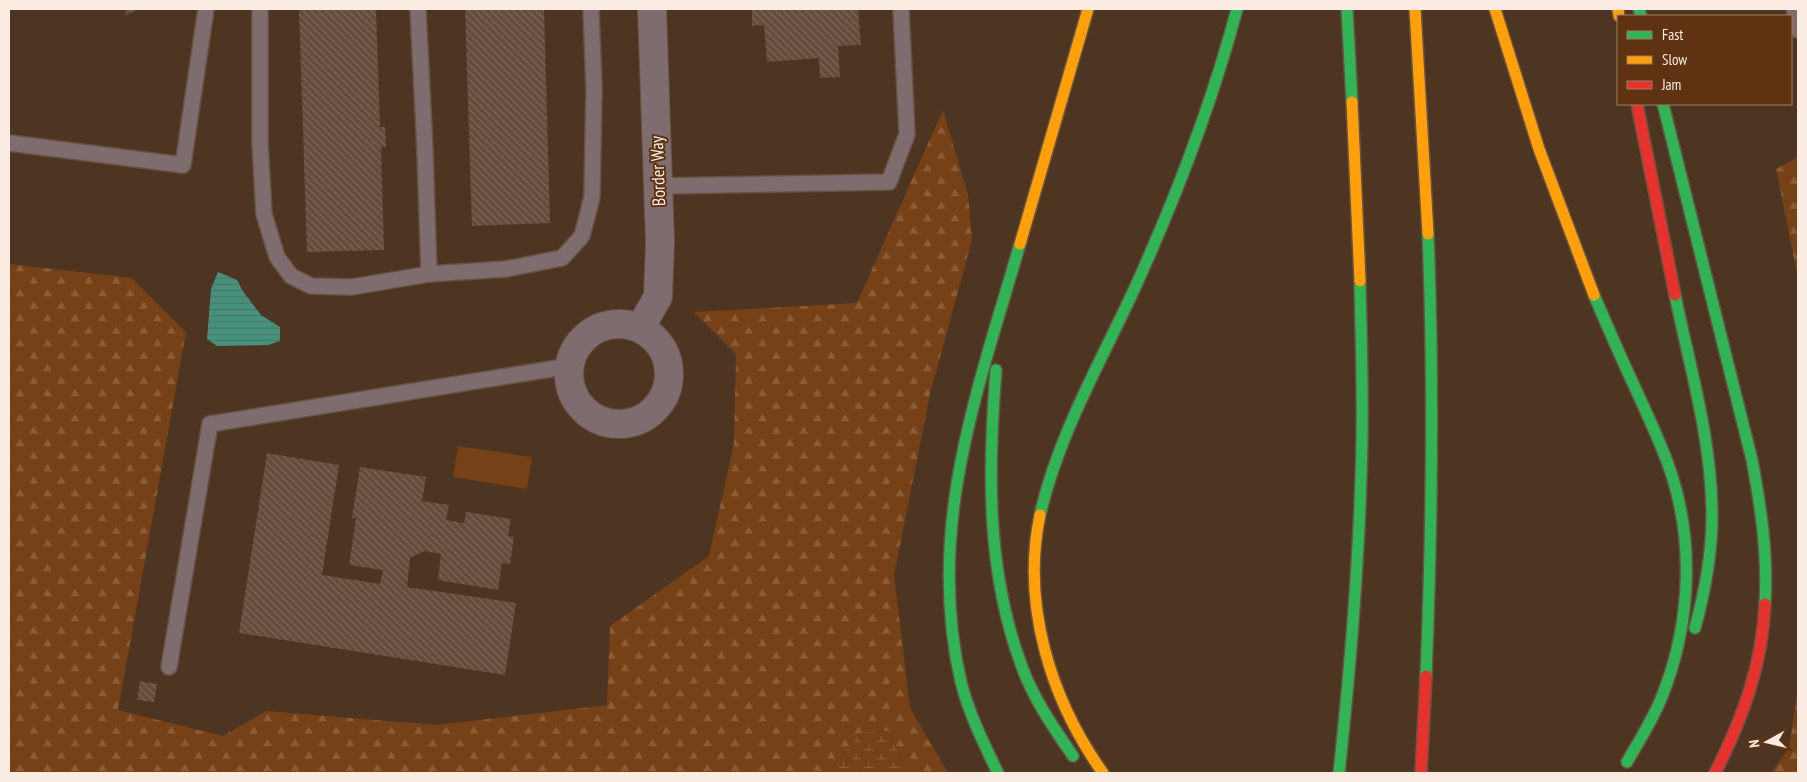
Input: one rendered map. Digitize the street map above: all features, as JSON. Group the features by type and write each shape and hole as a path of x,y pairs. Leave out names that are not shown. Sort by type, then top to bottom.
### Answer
{"highway":[{"path":"998,773 973,720 963,694 956,664 949,602 949,542 956,485 966,430 1088,9"},
{"path":"1103,773 1081,742 1070,722 1052,676 1045,651 1035,586 1034,562 1039,517 1050,477 1067,432 1148,259 1188,164 1238,9"},
{"path":"1339,773 1352,647 1362,440 1359,234 1347,9"},
{"path":"1415,9 1431,328 1432,430 1428,638 1421,773"},
{"path":"1495,9 1520,95 1554,192 1611,335 1673,479 1679,504 1683,528 1686,584 1679,641 1662,698 1627,762"},
{"path":"1637,105 1710,472 1712,501 1710,557 1706,586 1692,639"},
{"path":"1663,105 1752,460 1764,518 1767,600 1758,661 1741,720 1714,773"},
{"path":"1028,214 1009,292 996,375 989,463 993,542 1001,598 1019,659 1041,708 1082,768"},
{"path":"1618,773 1645,737 1667,700 1686,656"}],"street":[{"name":"Border Way","path":"640,328 658,297 660,242 652,9"},
{"path":"610,324 625,324 640,328 654,338 664,352 669,368 668,385 662,401 650,414 634,422 618,424 601,420 586,411 576,397 570,381 570,366 575,351 584,339 596,330 610,324"}],"lane":[{"path":"9,143 184,165 206,9"},
{"path":"260,9 260,143 264,214 277,257 291,276 311,286 352,287 429,274 506,269 562,258 582,236 592,198 594,89 591,9"},
{"path":"418,9 429,274"},
{"path":"658,186 888,182 907,134 901,9"},
{"path":"1794,9 1798,30"},
{"path":"169,667 210,424 570,366"}],"green space":[{"path":"943,110 968,195 972,240 930,394 894,575 910,708 948,773 907,773 889,731 859,733 829,773 9,773 9,264 132,278 186,332 118,710 223,736 266,711 437,725 607,705 610,626 709,556 734,443 736,354 694,312 857,303"},
{"path":"1798,157 1798,278 1776,169"},
{"path":"458,446 532,457 527,489 453,477"},
{"path":"1798,687 1798,773 1771,773 1789,748"},
{"path":"889,731 907,773 829,773 859,733"}],"water":[{"path":"218,272 237,280 244,293 261,315 280,327 280,341 268,345 217,346 207,339 211,289"}],"building":[{"path":"124,9 139,9 127,15"},
{"path":"299,9 376,9 380,127 385,127 386,147 381,147 384,250 307,252"},
{"path":"465,9 544,9 550,223 472,226"},
{"path":"752,9 858,9 861,45 838,46 840,77 820,78 819,58 767,62 764,25 752,26"},
{"path":"267,453 339,465 322,575 380,584 383,570 349,565 356,518 352,518 360,467 426,477 422,501 449,505 446,520 464,523 466,512 511,519 508,536 514,537 510,564 502,563 498,590 438,580 441,554 424,551 410,558 407,587 516,603 505,675 239,633"},
{"path":"140,681 157,684 154,702 137,700"}],"traffic: fast":[{"path":"1040,515 1057,457 1068,429 1133,292 1178,188 1216,82 1237,9"},
{"path":"1347,9 1352,102"},
{"path":"1639,9 1641,15"},
{"path":"1663,105 1752,460 1763,532 1766,568 1765,604"},
{"path":"1426,676 1432,455 1428,234"},
{"path":"998,773 982,740 961,682 951,625 949,569 953,514 961,460 973,406 1020,244"},
{"path":"1339,773 1351,648 1361,482 1362,361 1360,281"},
{"path":"1594,295 1656,435 1673,479 1680,506 1686,562 1686,590 1678,646 1661,699 1627,762"},
{"path":"1675,295 1699,405 1711,488 1712,530 1709,558 1705,586 1695,628"},
{"path":"996,370 991,483 992,520 1002,594 1010,631 1032,691 1073,756"}],"traffic: slow":[{"path":"1020,244 1088,9"},
{"path":"1415,9 1428,234"},
{"path":"1495,9 1539,149 1594,295"},
{"path":"1618,9 1619,15"},
{"path":"1352,102 1360,281"},
{"path":"1040,515 1035,549 1035,583 1038,617 1045,650 1055,683 1069,715 1103,773"}],"traffic: jam":[{"path":"1637,105 1675,295"},
{"path":"1715,773 1734,732 1749,691 1760,649 1765,604"},
{"path":"1421,773 1426,676"}]}
